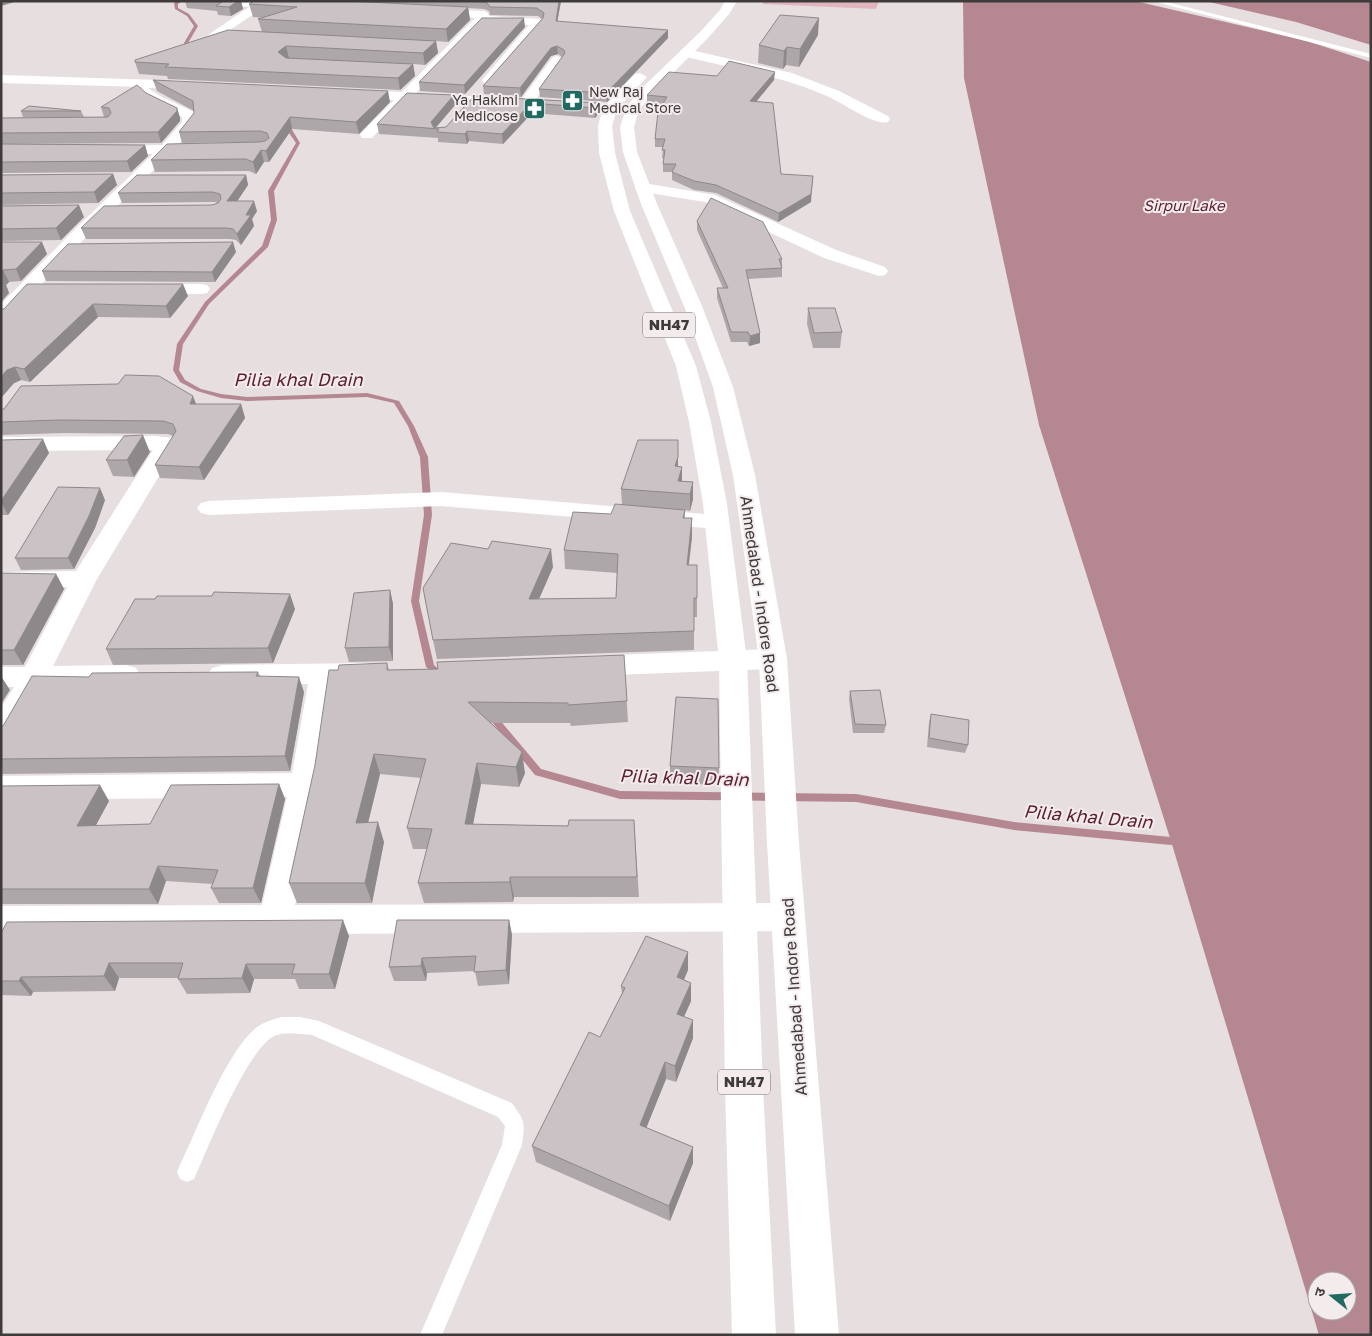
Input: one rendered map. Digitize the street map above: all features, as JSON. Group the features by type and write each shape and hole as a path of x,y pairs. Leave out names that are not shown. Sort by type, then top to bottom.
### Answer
{"main road":[{"path":"201,1 297,6"},
{"path":"610,108 712,6 714,1"},
{"name":"Ahmedabad - Indore Road","path":"731,1 724,12 686,53 647,91 632,110 627,127 630,152 643,188 693,306 723,387 744,475 772,659 817,1335"},
{"path":"263,3 214,35 266,37"},
{"path":"367,135 494,5"},
{"path":"428,14 538,22 459,113"},
{"path":"434,46 452,48"},
{"path":"686,53 787,76 834,94 883,119"},
{"path":"526,103 558,60"},
{"path":"411,70 429,71"},
{"path":"1,79 202,85"},
{"path":"1,316 26,288 166,150 189,123 188,115 155,99 137,83"},
{"path":"340,92 632,110"},
{"name":"Ahmedabad - Indore Road","path":"610,108 605,126 607,153 622,211 686,366 700,422 715,504 733,662 754,1335"},
{"path":"97,149 196,149"},
{"path":"117,178 155,178"},
{"path":"643,188 709,198 830,254 879,271"},
{"path":"75,211 121,211"},
{"path":"39,247 87,247"},
{"path":"1,288 46,288"},
{"path":"133,289 201,289"},
{"path":"1,444 168,443 84,579 34,676 1,733"},
{"path":"209,508 442,500 717,522"},
{"path":"1,580 84,579"},
{"path":"565,667 772,659"},
{"path":"202,675 390,673"},
{"path":"1,677 152,675"},
{"path":"275,920 305,785 323,675"},
{"path":"1,788 305,785"},
{"path":"1,921 788,917"}],"lane":[{"path":"1155,1 1371,56"},
{"path":"187,1172 243,1057 264,1032 283,1024 313,1027 505,1110 515,1124 512,1145 431,1335"}],"shaded area":[{"path":"763,1 879,1 876,9 763,4"}],"water":[{"name":"Sirpur Lake","path":"963,1 1135,1 1307,41 1371,62 1371,1335 1319,1335 1315,1321 1357,1321 1357,1271 1307,1271 1307,1295 1171,841 1039,425 964,78"},
{"path":"1205,1 1371,1 1371,45 1296,22"}],"building":[{"path":"211,1 238,1 229,7 216,6 222,2"},
{"path":"254,1 347,1 468,7 446,29 258,19 297,7 249,4"},
{"path":"483,1 559,1 556,21 668,30 606,93 539,89 565,53 564,50 557,46 551,48 520,88 483,86 543,18 544,13 537,8 490,7"},
{"path":"780,15 819,18 800,49 787,47 784,51 759,45"},
{"path":"482,18 524,18 464,85 419,82"},
{"path":"228,30 436,41 423,53 286,46 278,52 286,58 413,64 398,78 165,67 169,64 135,62 135,60"},
{"path":"729,61 775,72 750,101 773,103 781,174 813,176 811,194 779,213 716,185 694,181 672,172 676,164 663,164 665,150 662,150 665,139 655,139 658,112 667,97 647,95 669,72 717,76"},
{"path":"153,80 388,91 356,122 290,117 266,151 261,150 253,162 246,159 151,160 167,144 260,142 269,138 267,133 260,131 179,132 194,113 193,101"},
{"path":"137,85 146,93 177,108 177,111 158,132 1,133 1,118 108,117 111,113 109,108 101,107"},
{"path":"407,93 454,95 431,122 434,128 446,127 474,96 599,103 595,108 531,103 502,134 467,131 465,134 437,132 439,129 377,124"},
{"path":"29,106 81,111 21,111"},
{"path":"1,144 145,145 127,161 1,162"},
{"path":"113,174 94,192 1,193 1,175"},
{"path":"137,175 246,175 227,201 254,201 246,215 251,215 237,234 233,229 227,228 81,228 104,206 212,205 218,203 221,199 220,194 212,192 118,193"},
{"path":"711,198 763,222 782,259 779,259 782,268 746,270 760,333 750,336 748,332 731,332 717,288 728,288 697,221"},
{"path":"79,205 56,228 1,229 1,206"},
{"path":"1,242 42,242 16,269 3,270 1,272"},
{"path":"233,242 212,272 42,271 68,244"},
{"path":"27,284 183,284 166,306 93,304 24,369 15,367 7,370 1,377 1,309 4,309"},
{"path":"808,308 835,308 842,332 814,333"},
{"path":"125,375 159,376 193,396 190,404 241,404 199,467 155,465 176,431 173,424 163,421 58,420 1,422 1,409 4,409 21,386 118,384"},
{"path":"143,435 127,460 106,460 124,436"},
{"path":"43,439 1,501 1,440"},
{"path":"638,440 678,440 678,457 675,466 682,467 678,481 693,482 690,494 621,489"},
{"path":"58,487 100,488 89,516 68,558 15,558"},
{"path":"615,504 685,510 683,518 692,518 687,565 697,565 694,631 433,640 423,588 451,543 488,549 492,541 551,549 529,599 616,598 618,554 564,550 573,512 611,514"},
{"path":"1,573 56,574 14,650 1,650"},
{"path":"390,590 389,647 345,648 354,593"},
{"path":"214,592 290,594 268,648 106,649 135,599 155,599 157,596 212,596"},
{"path":"624,655 627,701 568,705 568,703 468,702 522,752 516,767 477,763 465,824 568,826 569,820 634,820 637,877 510,877 510,882 418,883 432,829 407,828 426,759 374,754 356,823 378,822 365,883 289,883 315,765 329,670 338,670 339,665 387,663 387,670 438,669 437,662"},
{"path":"258,672 256,676 299,677 285,756 1,759 1,727 32,676 89,677 92,673"},
{"path":"880,690 886,725 855,724 850,691"},
{"path":"676,697 718,699 719,768 670,766"},
{"path":"931,714 969,720 968,745 929,738"},
{"path":"279,784 253,888 211,888 218,870 158,866 149,889 1,889 1,786 100,785 77,826 150,824 171,785"},
{"path":"343,920 329,974 292,974 295,964 246,964 242,978 178,979 183,963 109,963 104,976 21,977 19,981 1,981 1,933 7,922"},
{"path":"397,920 509,920 506,970 474,972 476,956 422,958 421,966 389,967"},
{"path":"646,936 688,952 677,977 691,983 677,1014 693,1020 675,1066 665,1062 640,1125 693,1147 669,1206 532,1146 589,1032 600,1037 625,988 621,986"}],"waterway":[{"name":"Pilia khal Drain","path":"180,1 176,3 176,8 188,15 196,26 186,43 186,53 188,54"},
{"name":"Pilia khal Drain","path":"282,124 289,129 298,143 271,191 274,220 265,247 207,303 180,344 176,370 182,381 199,390 221,396 247,399 367,395 397,402 411,426 424,457 428,515 415,601 430,667 441,675"},
{"name":"Pilia khal Drain","path":"490,714 538,772 620,795 856,798 1014,826 1171,841"}],"place":[{"name":"New Raj Medical Store","path":"573,100"},
{"name":"Ya Hakimi Medicose","path":"534,108"}]}
